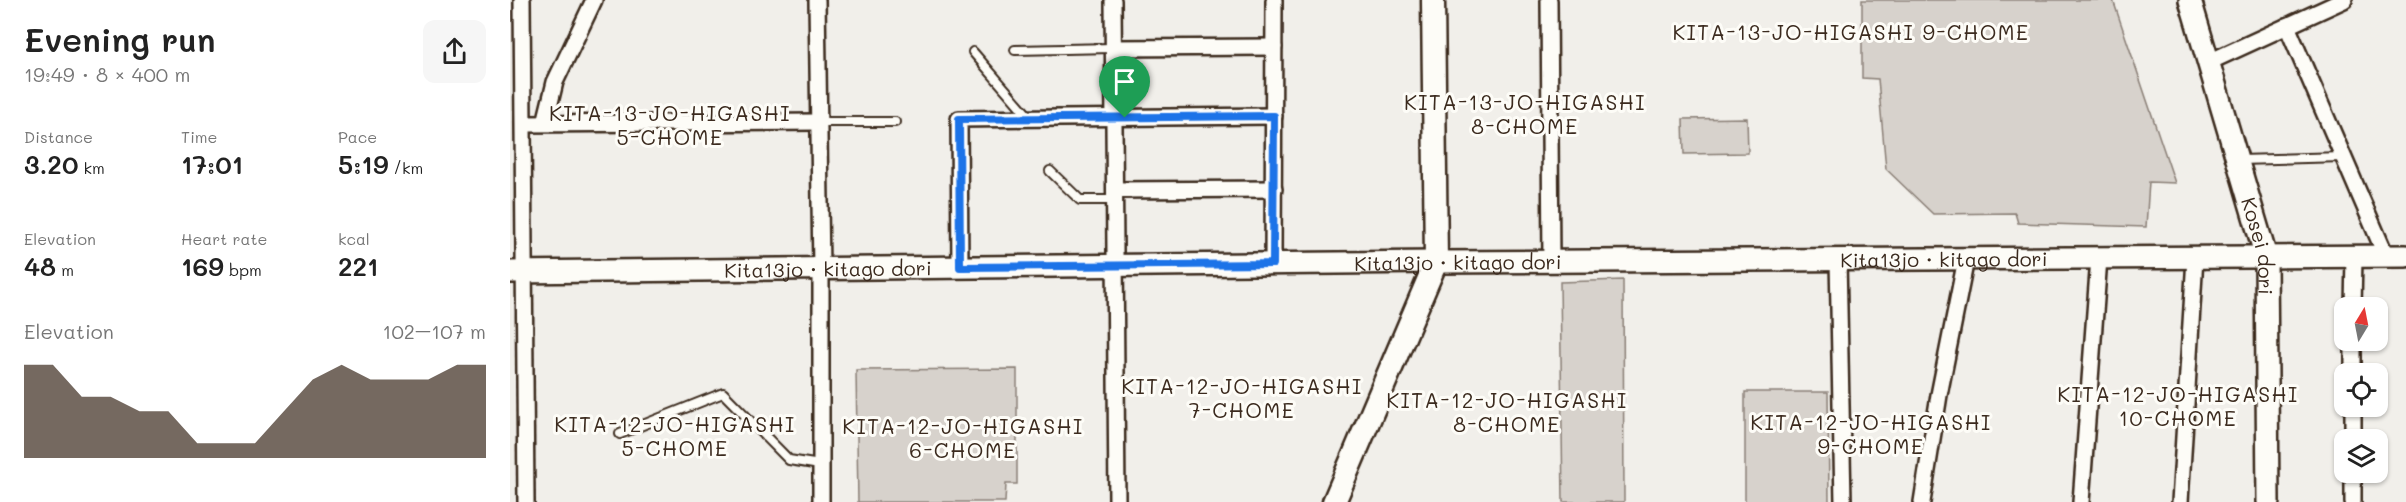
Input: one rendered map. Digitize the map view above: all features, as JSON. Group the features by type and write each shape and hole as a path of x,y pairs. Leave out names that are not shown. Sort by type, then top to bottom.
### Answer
{"main road":[{"path":"1334,502 1436,262 1433,0"}],"street":[{"path":"522,0 524,124 517,272 526,502"},
{"path":"545,123 555,81 594,0"},
{"path":"818,0 821,502"},
{"path":"1113,0 1117,502"},
{"path":"1273,264 1274,0"},
{"path":"1549,0 1551,262"},
{"name":"Kosei dori","path":"2190,0 2266,257 2268,502"},
{"path":"2209,62 2344,0"},
{"path":"2287,26 2343,157 2396,256"},
{"path":"1113,48 1274,47"},
{"path":"960,267 959,119 1274,116"},
{"path":"524,124 819,122"},
{"path":"1115,195 1274,189"},
{"path":"2353,297 2354,256"},
{"name":"Kita13jo・kitago dori","path":"517,272 1436,262 2396,256"},
{"path":"2081,502 2099,258"},
{"path":"2180,502 2196,258"},
{"path":"1922,502 1939,395 1966,259"},
{"path":"1838,260 1843,502"},
{"path":"2353,483 2353,502"}],"lane":[{"path":"1015,50 1113,48"},
{"path":"973,52 1031,119"},
{"path":"819,122 895,122"},
{"path":"2238,160 2343,157"},
{"path":"1050,171 1080,200 1115,195"},
{"path":"620,434 723,393 789,460 820,465"}],"shaded area":[{"path":"1862,0 2113,0 2175,183 2149,182 2146,227 2018,223 2015,213 1933,214 1886,169 1878,79 1862,78"},
{"path":"1747,118 1748,153 1684,154 1683,119"},
{"path":"1623,280 1624,502 1563,502 1560,282"},
{"path":"1017,369 1017,484 1006,484 1005,502 858,502 856,370"},
{"path":"1745,392 1828,392 1829,502 1745,502"}],"district":[{"name":"KITA-13-JO-HIGASHI 9-CHOME","path":"1851,31"},
{"name":"KITA-13-JO-HIGASHI 8-CHOME","path":"1525,113"},
{"name":"KITA-13-JO-HIGASHI 5-CHOME","path":"670,124"},
{"name":"KITA-12-JO-HIGASHI 7-CHOME","path":"1242,397"},
{"name":"KITA-12-JO-HIGASHI 10-CHOME","path":"2178,405"},
{"name":"KITA-12-JO-HIGASHI 8-CHOME","path":"1507,411"},
{"name":"KITA-12-JO-HIGASHI 9-CHOME","path":"1871,433"},
{"name":"KITA-12-JO-HIGASHI 5-CHOME","path":"675,435"},
{"name":"KITA-12-JO-HIGASHI 6-CHOME","path":"963,437"}],"route":[{"path":"1274,116 1273,264 960,267 959,119 1125,118 1274,116"}]}
